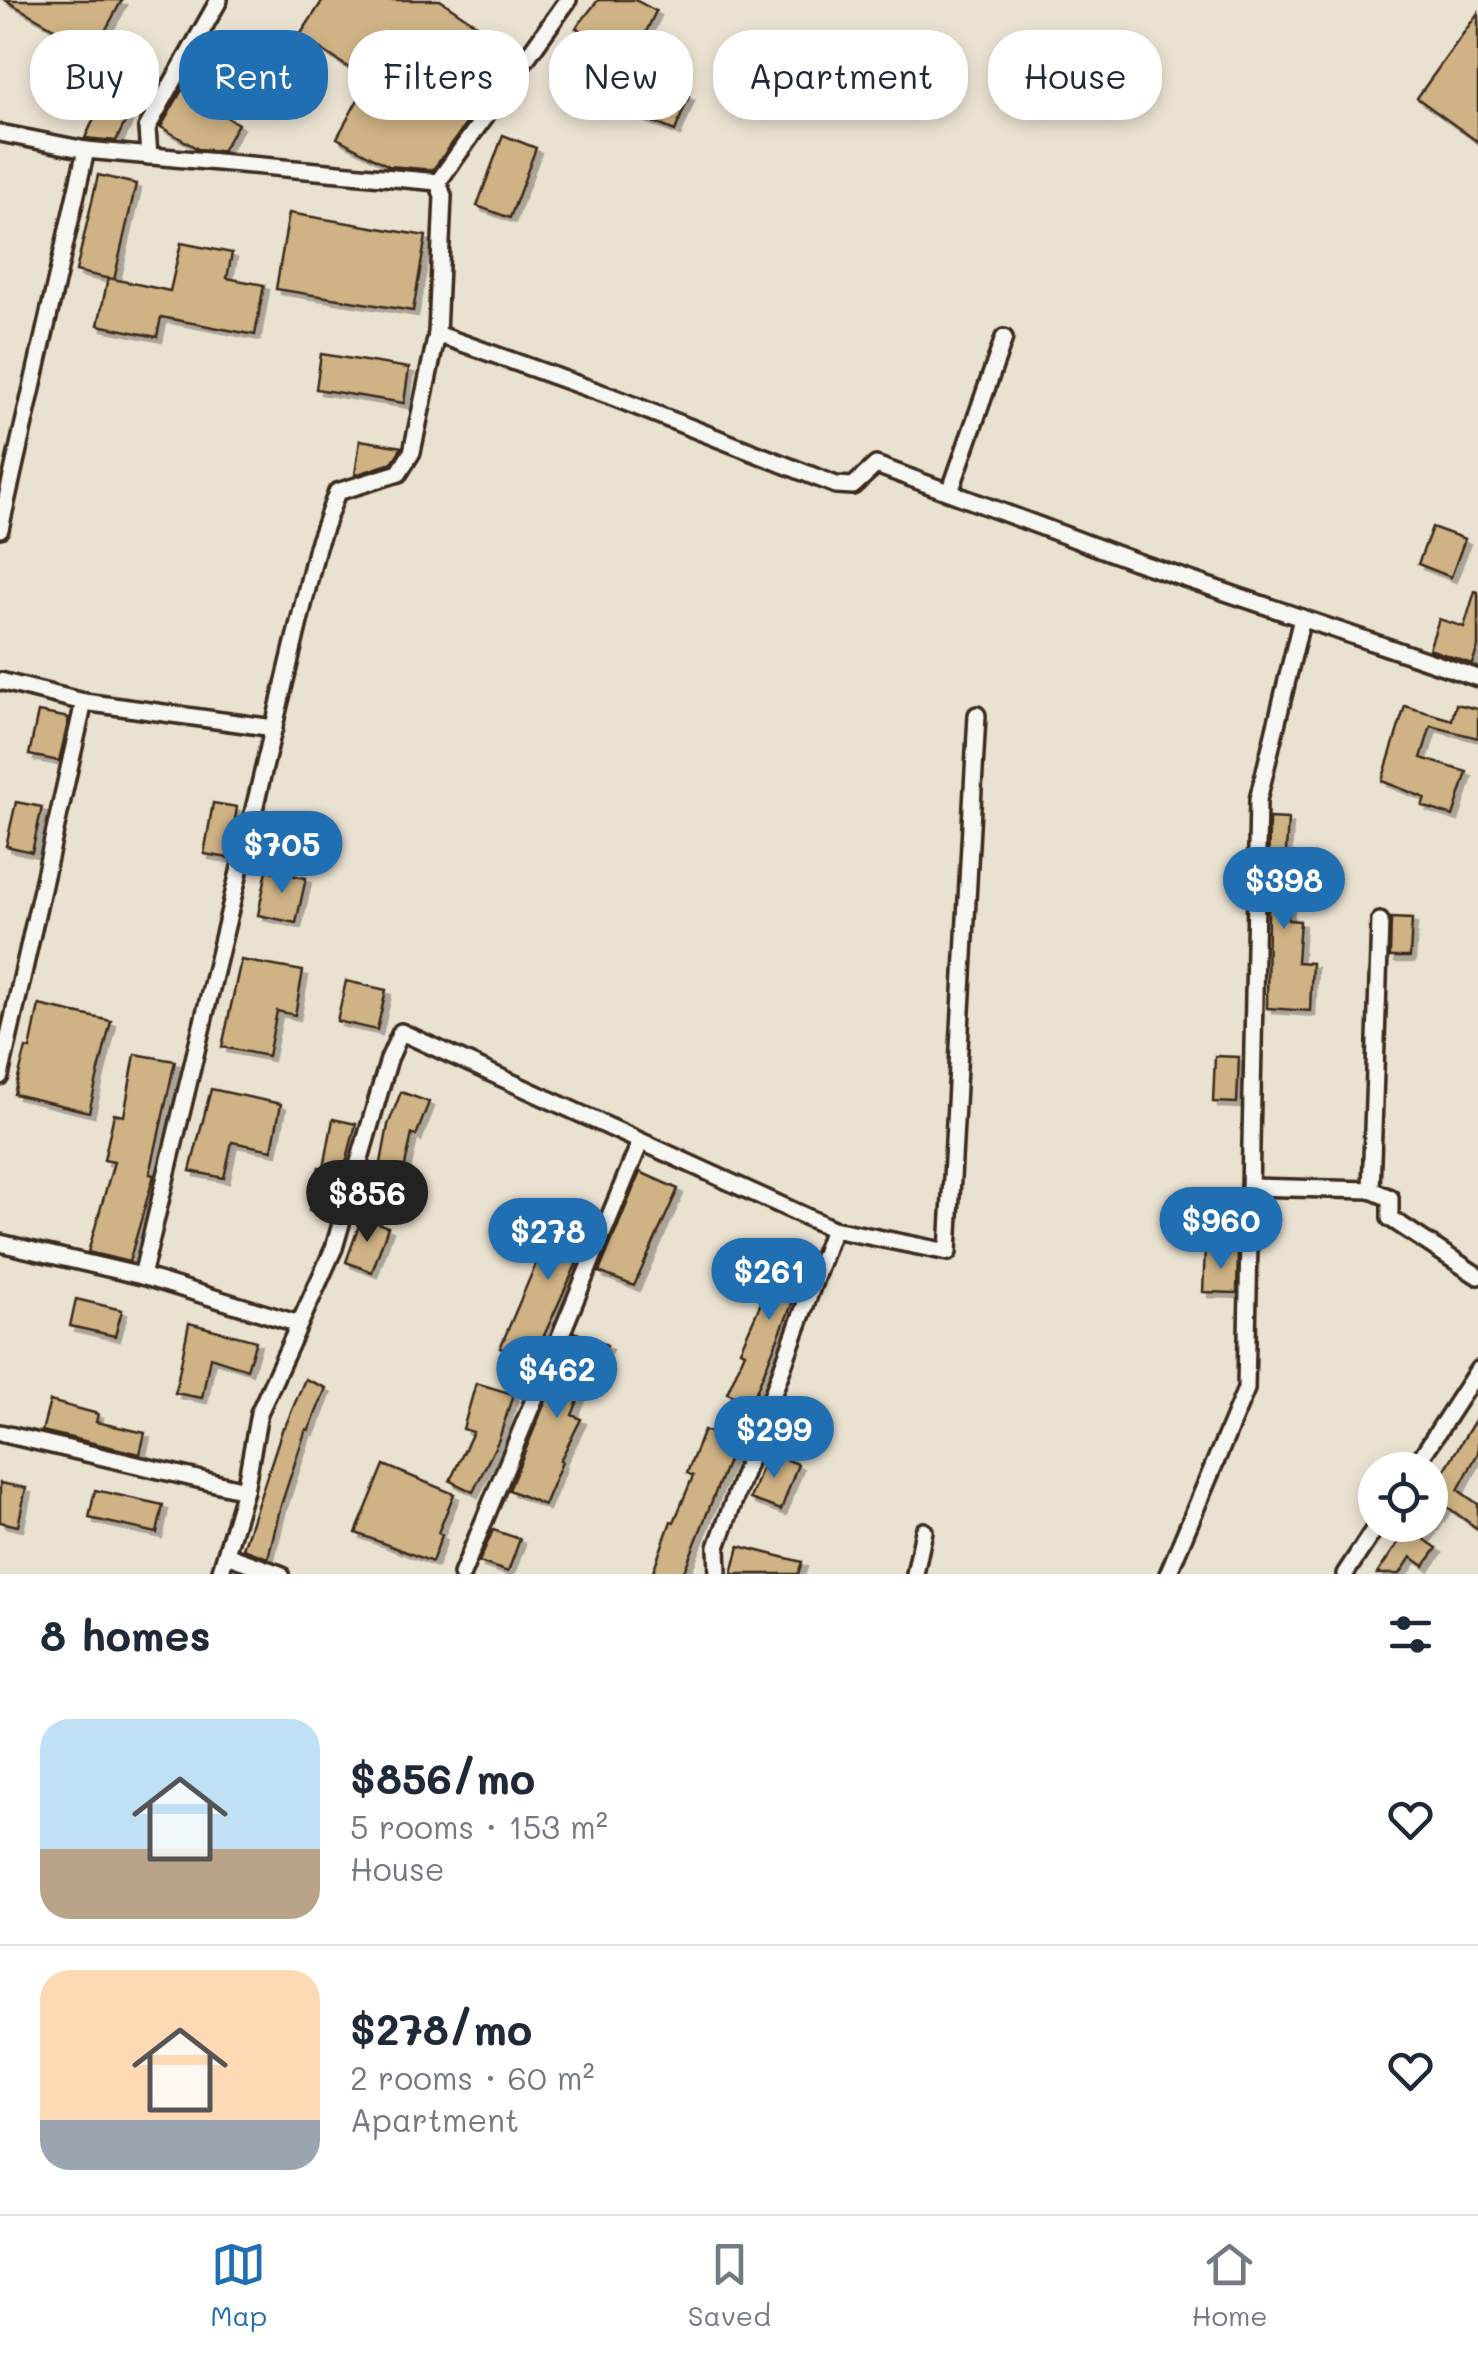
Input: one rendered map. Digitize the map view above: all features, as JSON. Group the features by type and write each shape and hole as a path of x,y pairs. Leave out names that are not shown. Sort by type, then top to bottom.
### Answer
{"street":[{"path":"149,156 147,128 219,0"},
{"path":"438,182 568,0"},
{"path":"0,133 86,150 438,182"},
{"path":"0,529 86,150"},
{"path":"142,1276 317,547 337,492 399,473 412,452 436,334 443,196 438,182"},
{"path":"436,334 610,396 836,485 853,486 876,465 1134,561 1478,678"},
{"path":"950,492 1004,338"},
{"path":"1168,1574 1246,1389 1258,800 1302,618"},
{"path":"0,680 84,702 274,728"},
{"path":"0,1076 84,702"},
{"path":"220,1574 244,1490 259,1413 334,1248 389,1059 401,1032 833,1229 948,1252 976,716"},
{"path":"1371,1190 1380,921"},
{"path":"462,1574 640,1144"},
{"path":"1250,1187 1371,1190 1390,1198 1390,1218 1478,1276"},
{"path":"718,1574 716,1546 833,1229"},
{"path":"0,1243 142,1276 298,1324"},
{"path":"1425,1452 1478,1370"},
{"path":"0,1433 244,1490"},
{"path":"914,1574 924,1531"},
{"path":"1345,1574 1366,1542"},
{"path":"226,1555 280,1574"}],"building":[{"path":"5,0 122,0 106,30 57,30"},
{"path":"323,0 440,0 484,30 348,30 348,67 328,54 328,30 303,30"},
{"path":"598,0 635,0 656,11 647,30 576,28"},
{"path":"1478,13 1478,142 1417,98"},
{"path":"179,95 179,120 231,120 238,124 222,151 198,149 161,127"},
{"path":"348,118 469,120 433,170 389,166 337,138"},
{"path":"93,120 126,120 116,141 85,138"},
{"path":"648,120 679,120 675,131"},
{"path":"503,135 536,148 510,218 477,206"},
{"path":"98,175 136,184 114,280 76,271"},
{"path":"289,213 426,236 413,311 276,289"},
{"path":"181,243 232,253 227,278 264,285 255,335 161,317 157,337 98,325 108,278 170,291"},
{"path":"321,354 409,368 404,403 316,389"},
{"path":"360,440 402,447 392,463 355,475"},
{"path":"1432,527 1465,539 1451,577 1418,564"},
{"path":"1475,591 1478,647 1472,664 1429,649 1439,619 1464,627"},
{"path":"1456,704 1478,709 1478,738 1431,726 1421,758 1467,772 1453,816 1422,806 1425,798 1382,781 1405,706 1452,720"},
{"path":"38,712 69,718 59,761 29,755"},
{"path":"16,802 42,807 32,852 6,846"},
{"path":"213,803 237,807 229,858 204,854"},
{"path":"1269,818 1288,819 1288,920 1300,921 1297,962 1312,963 1310,1011 1267,1008"},
{"path":"267,870 306,878 296,923 258,915"},
{"path":"1391,918 1412,919 1410,957 1390,957"},
{"path":"241,960 303,971 295,1015 277,1011 268,1056 222,1047"},
{"path":"346,981 386,990 377,1030 337,1021"},
{"path":"39,1005 111,1021 89,1112 14,1094 26,1048 30,1049"},
{"path":"135,1054 175,1061 150,1174 154,1175 129,1262 88,1252 114,1162 104,1160 114,1114 124,1116"},
{"path":"1215,1056 1239,1057 1237,1103 1213,1102"},
{"path":"211,1089 281,1104 272,1150 232,1142 224,1178 190,1171"},
{"path":"401,1092 429,1102 416,1136 412,1134 402,1179 379,1174 388,1125"},
{"path":"333,1119 356,1124 332,1216 309,1210 319,1167 324,1168"},
{"path":"640,1172 678,1189 634,1286 599,1272"},
{"path":"561,1205 595,1223 532,1362 500,1348"},
{"path":"362,1217 388,1227 372,1272 346,1262"},
{"path":"787,1244 812,1255 751,1404 727,1393 745,1352 740,1350"},
{"path":"1205,1250 1238,1251 1237,1293 1203,1292"},
{"path":"76,1299 122,1310 115,1336 70,1326"},
{"path":"189,1323 256,1341 247,1369 210,1357 202,1398 175,1393"},
{"path":"574,1332 607,1345 596,1371 591,1369 572,1415 581,1419 544,1505 509,1490"},
{"path":"305,1379 326,1388 309,1430 306,1429 268,1558 243,1549 283,1427"},
{"path":"476,1383 513,1394 499,1439 473,1492 450,1481 473,1432 463,1429"},
{"path":"50,1401 98,1414 96,1422 145,1433 140,1454 42,1431"},
{"path":"1478,1415 1478,1453 1458,1490 1478,1504 1478,1529 1448,1507 1448,1464"},
{"path":"704,1430 735,1443 683,1574 652,1574 693,1476 687,1473"},
{"path":"767,1452 798,1464 781,1510 750,1499"},
{"path":"384,1465 454,1494 438,1533 442,1535 432,1562 356,1533"},
{"path":"0,1483 26,1488 18,1526 0,1522"},
{"path":"95,1490 163,1505 157,1533 89,1518"},
{"path":"493,1530 520,1539 508,1572 479,1562"},
{"path":"1399,1542 1428,1542 1437,1548 1424,1566 1411,1557 1400,1574 1377,1574"},
{"path":"739,1546 802,1562 798,1574 732,1574"}]}
